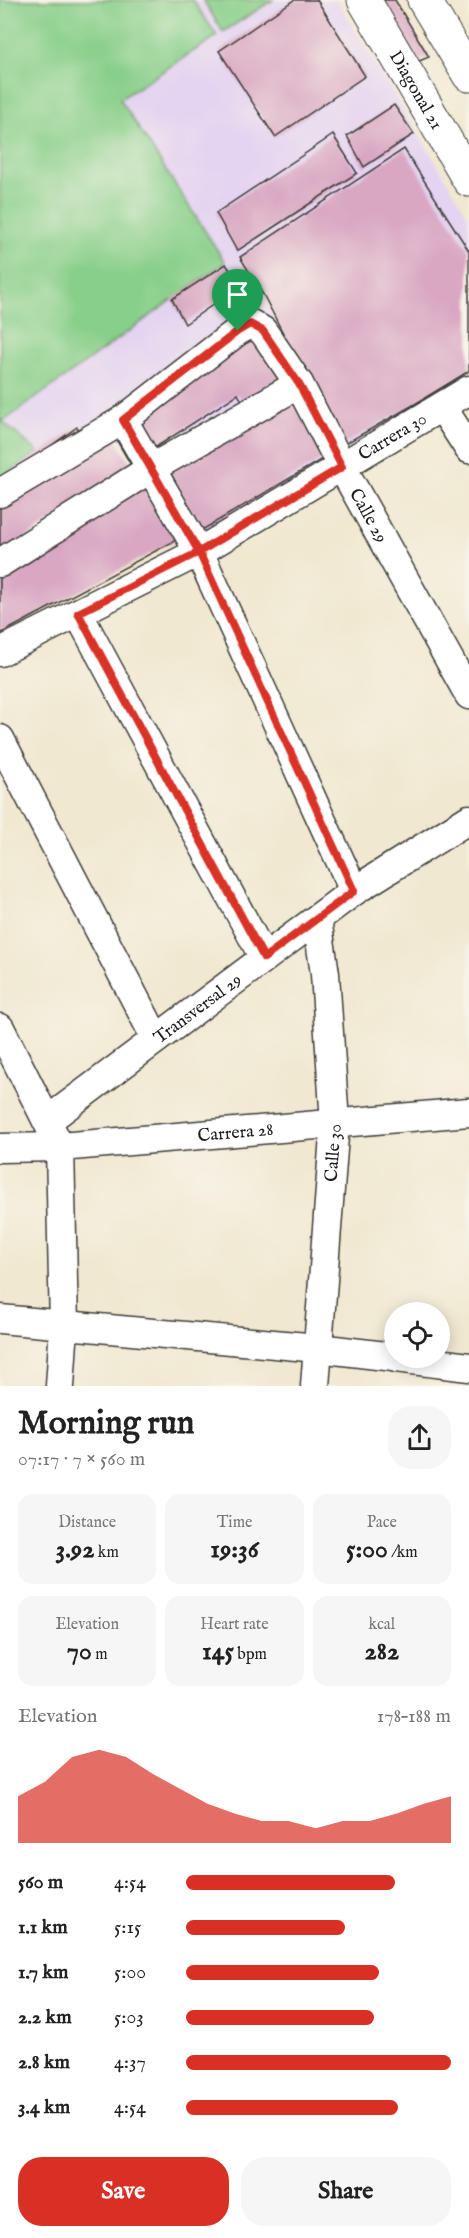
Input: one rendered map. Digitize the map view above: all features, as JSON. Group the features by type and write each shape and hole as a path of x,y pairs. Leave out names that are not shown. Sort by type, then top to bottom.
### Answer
{"highway":[{"name":"Diagonal 21","path":"364,0 469,180"},
{"path":"424,0 469,75"}],"street":[{"name":"Calle 29","path":"123,420 238,331 250,324 263,331 299,384 342,467 469,695"},
{"path":"0,564 150,469 299,384"},
{"name":"Carrera 30","path":"0,652 199,552 469,390"},
{"path":"442,407 469,448"},
{"path":"0,493 123,420 199,552 354,891"},
{"path":"78,613 264,958"},
{"path":"0,740 156,1040"},
{"name":"Transversal 29","path":"47,1121 354,891 469,819"},
{"name":"Calle 30","path":"315,1386 335,1123 325,974 317,919"},
{"path":"0,1028 60,1147 64,1326 60,1386"},
{"name":"Carrera 28","path":"0,1148 60,1147 469,1112"},
{"path":"0,1319 384,1356"},
{"path":"450,1364 469,1367"}],"shaded area":[{"path":"0,0 337,0 469,217 469,376 200,536 109,427 134,467 0,557"}],"green space":[{"path":"0,0 193,0 217,36 120,99 225,262 4,421 0,419"},
{"path":"203,0 273,0 223,32"},
{"path":"0,420 38,452 0,478"}],"building":[{"path":"294,0 317,0 365,76 275,137 219,51"},
{"path":"375,0 395,0 429,57 412,64"},
{"path":"394,105 414,134 364,167 347,136"},
{"path":"333,135 357,173 237,251 216,213"},
{"path":"404,149 469,251 469,371 341,446 264,296 240,257"},
{"path":"226,264 240,286 185,324 172,299"},
{"path":"256,322 324,458 202,530 164,461 242,401 238,394 153,449 131,411"},
{"path":"77,427 87,441 109,427 132,467 0,555 0,483"},
{"path":"145,474 180,538 0,634 0,564"}],"route":[{"path":"238,331 123,420 199,552 354,891 264,958 78,613 199,552 342,467 299,384 263,331 250,324 238,331"}]}
